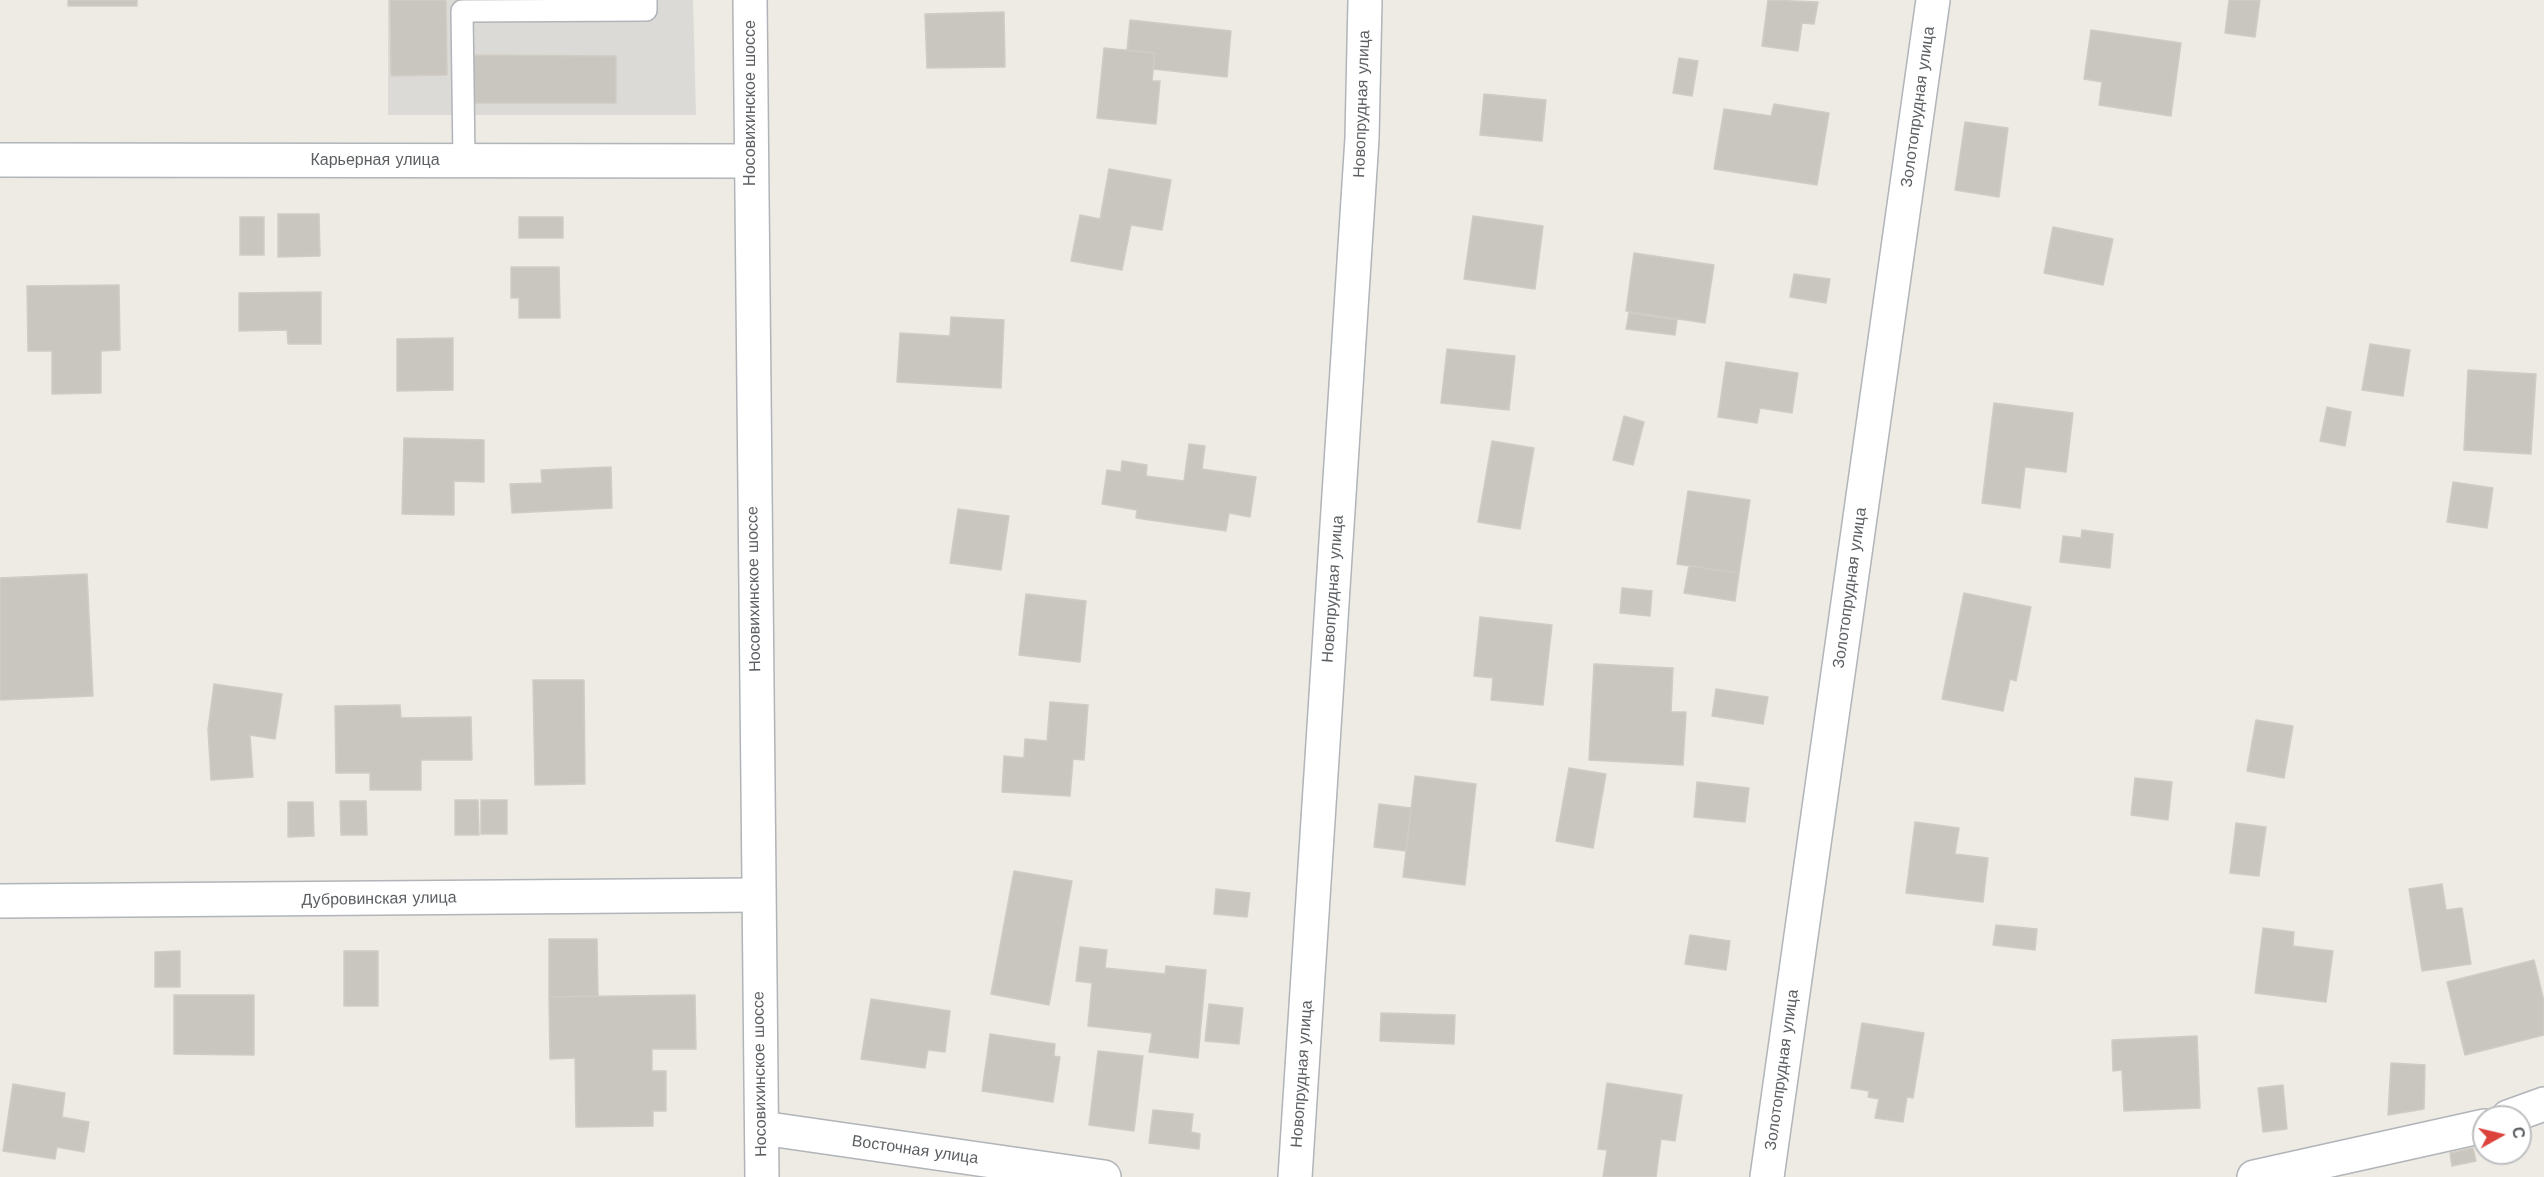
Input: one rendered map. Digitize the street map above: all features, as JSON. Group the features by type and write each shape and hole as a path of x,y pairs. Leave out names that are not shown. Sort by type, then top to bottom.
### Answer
{"street":[{"name":"Носовихинское шоссе","path":"750,0 757,895 762,1177"},
{"name":"Новопрудная улица","path":"1295,1177 1362,138 1365,0"},
{"name":"Золотопрудная улица","path":"1767,1177 1933,0"},
{"name":"Карьерная улица","path":"0,160 750,160"},
{"name":"Дубровинская улица","path":"0,901 757,895"},
{"name":"Восточная улица","path":"762,1128 1104,1177"},
{"path":"2254,1177 2472,1129"}],"lane":[{"path":"464,160 462,11 646,10 646,0"}],"shaded area":[{"path":"388,0 693,0 696,115 388,115"}],"building":[{"path":"68,0 137,0 137,6 68,6"},
{"path":"390,0 446,0 447,75 391,76"},
{"path":"1768,0 1818,2 1814,24 1802,23 1798,51 1762,46"},
{"path":"2229,0 2260,0 2255,37 2225,33"},
{"path":"1004,12 1005,67 927,68 925,14"},
{"path":"1130,20 1231,31 1227,77 1153,69 1155,53 1127,50"},
{"path":"2091,30 2181,43 2171,116 2099,105 2102,82 2084,79"},
{"path":"1104,48 1155,53 1152,81 1160,81 1156,124 1097,118"},
{"path":"473,55 616,56 616,103 474,103"},
{"path":"1679,58 1698,61 1692,96 1673,93"},
{"path":"1484,94 1546,100 1542,141 1480,135"},
{"path":"1774,104 1829,113 1817,185 1714,169 1724,109 1771,116"},
{"path":"1965,122 2008,128 1999,197 1955,190"},
{"path":"1109,169 1171,180 1162,230 1131,225 1122,270 1071,261 1080,215 1100,219"},
{"path":"278,214 319,214 320,256 278,257"},
{"path":"1473,216 1543,226 1535,289 1464,279"},
{"path":"240,217 264,217 264,255 240,255"},
{"path":"519,217 563,217 563,238 519,238"},
{"path":"2053,227 2113,239 2103,285 2044,273"},
{"path":"1634,253 1714,265 1705,323 1626,311"},
{"path":"511,267 559,267 560,318 519,318 519,298 511,298"},
{"path":"1794,274 1830,279 1826,303 1790,297"},
{"path":"119,285 120,350 101,351 101,393 52,394 52,351 28,351 27,286"},
{"path":"321,292 321,344 288,344 287,330 239,331 239,293"},
{"path":"1629,313 1677,320 1675,335 1626,329"},
{"path":"951,317 1004,320 1001,388 897,382 900,333 950,336"},
{"path":"453,338 453,390 397,391 397,339"},
{"path":"2370,344 2410,350 2403,396 2362,390"},
{"path":"1447,349 1515,356 1509,410 1441,403"},
{"path":"1726,362 1798,373 1792,413 1760,408 1757,423 1718,417"},
{"path":"2468,370 2536,374 2531,454 2464,450"},
{"path":"1994,403 2073,413 2066,472 2025,467 2020,508 1982,503"},
{"path":"2327,407 2351,412 2345,446 2320,441"},
{"path":"1624,416 1644,422 1633,465 1613,460"},
{"path":"404,438 484,440 484,482 454,481 454,515 402,514"},
{"path":"1492,441 1534,448 1520,529 1478,522"},
{"path":"1189,444 1205,446 1202,469 1256,477 1250,517 1229,513 1226,531 1136,518 1137,510 1102,504 1107,470 1121,472 1122,461 1147,465 1146,476 1184,481"},
{"path":"611,467 612,508 512,513 510,484 542,483 541,470"},
{"path":"2453,482 2493,488 2487,528 2447,522"},
{"path":"1688,491 1750,500 1739,573 1677,564"},
{"path":"958,509 1009,516 1001,570 950,563"},
{"path":"2082,530 2113,534 2110,568 2060,562 2063,536 2081,538"},
{"path":"1689,566 1739,573 1735,601 1684,593"},
{"path":"87,574 93,696 0,700 0,578"},
{"path":"1622,588 1652,591 1650,616 1620,613"},
{"path":"1964,593 2031,607 2016,681 2010,679 2003,711 1942,699"},
{"path":"1026,594 1086,601 1080,662 1019,655"},
{"path":"1480,617 1552,625 1543,705 1491,700 1493,678 1474,676"},
{"path":"1594,664 1673,668 1671,712 1686,712 1683,765 1589,760"},
{"path":"533,680 584,680 585,784 535,785"},
{"path":"214,684 282,694 275,739 250,735 253,777 211,780 208,729"},
{"path":"1716,689 1768,697 1763,724 1712,716"},
{"path":"1050,702 1088,705 1084,760 1073,759 1070,796 1002,792 1004,756 1024,758 1025,739 1047,741"},
{"path":"400,705 401,718 471,717 472,760 421,760 421,790 370,790 370,773 336,773 335,706"},
{"path":"2256,720 2293,726 2284,778 2247,771"},
{"path":"1569,768 1606,774 1593,848 1556,841"},
{"path":"1415,776 1476,784 1465,885 1403,877"},
{"path":"2135,778 2172,782 2168,820 2131,815"},
{"path":"1697,782 1749,788 1745,822 1694,817"},
{"path":"455,800 478,800 479,835 455,835"},
{"path":"481,800 507,800 507,834 481,834"},
{"path":"340,801 366,801 367,835 341,835"},
{"path":"288,802 313,802 314,836 288,837"},
{"path":"1379,804 1411,808 1406,851 1374,847"},
{"path":"1915,822 1959,828 1955,854 1988,858 1983,902 1906,893"},
{"path":"2236,823 2266,827 2259,876 2230,873"},
{"path":"1014,871 1072,881 1049,1005 991,994"},
{"path":"2442,884 2446,910 2462,908 2471,964 2422,971 2409,889"},
{"path":"1216,889 1250,893 1247,917 1214,914"},
{"path":"1996,925 2037,929 2035,950 1993,945"},
{"path":"2263,928 2294,932 2293,946 2333,951 2326,1002 2255,993"},
{"path":"1690,935 1730,941 1726,970 1685,964"},
{"path":"549,939 597,939 598,996 549,997"},
{"path":"1080,947 1107,950 1105,968 1165,974 1166,966 1206,970 1198,1058 1149,1052 1152,1033 1088,1026 1092,983 1076,981"},
{"path":"180,951 180,987 155,987 155,952"},
{"path":"344,951 378,951 378,1006 344,1006"},
{"path":"2534,960 2544,1001 2544,1035 2465,1055 2447,982"},
{"path":"174,995 254,995 254,1055 174,1054"},
{"path":"695,995 696,1049 652,1049 652,1071 666,1071 666,1111 653,1111 653,1126 576,1127 575,1058 550,1059 549,997"},
{"path":"871,999 950,1011 945,1052 928,1050 925,1068 861,1059"},
{"path":"1209,1004 1243,1008 1239,1044 1205,1041"},
{"path":"1381,1013 1455,1015 1454,1044 1380,1041"},
{"path":"1862,1023 1924,1033 1913,1098 1907,1097 1903,1122 1875,1118 1879,1099 1868,1097 1869,1091 1851,1088"},
{"path":"990,1034 1055,1044 1054,1056 1060,1057 1053,1102 982,1091"},
{"path":"2197,1036 2200,1108 2124,1111 2122,1070 2113,1071 2112,1040"},
{"path":"1098,1051 1143,1056 1134,1131 1089,1125"},
{"path":"2391,1063 2425,1065 2424,1109 2388,1115"},
{"path":"1607,1083 1682,1095 1675,1141 1661,1139 1656,1177 1603,1177 1607,1150 1598,1149"},
{"path":"13,1084 65,1093 62,1117 89,1122 84,1152 57,1147 55,1159 3,1151"},
{"path":"2283,1085 2287,1129 2263,1132 2258,1088"},
{"path":"1153,1110 1193,1114 1191,1132 1200,1134 1199,1149 1149,1143"},
{"path":"2472,1148 2472,1162 2452,1166 2450,1153"}]}
